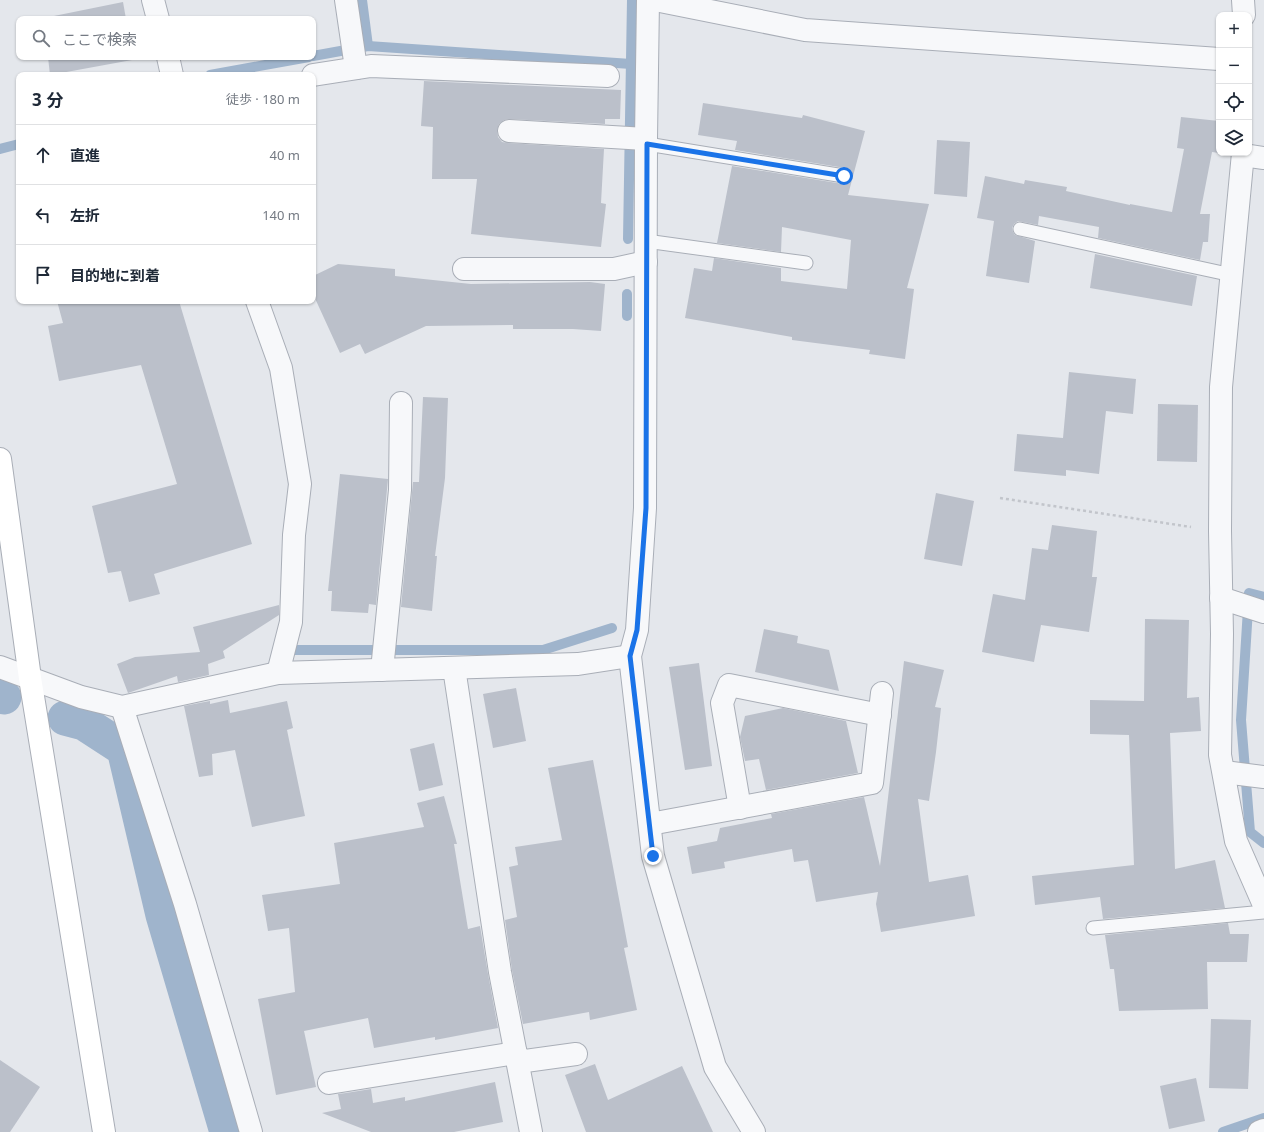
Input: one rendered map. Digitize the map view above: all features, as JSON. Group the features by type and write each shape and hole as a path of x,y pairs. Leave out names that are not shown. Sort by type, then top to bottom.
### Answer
{"street":[{"path":"153,0 157,16"},
{"path":"346,0 356,68"},
{"path":"648,0 645,141 646,508 637,630 630,656 653,856 715,1068 754,1132"},
{"path":"655,0 805,30 1216,59"},
{"path":"1243,0 1244,12"},
{"path":"169,60 171,72"},
{"path":"316,75 371,66 608,76"},
{"path":"508,131 616,137 645,141"},
{"path":"1243,156 1221,387 1220,754 1236,841 1264,905"},
{"path":"1252,156 1264,158"},
{"path":"464,269 614,269 646,262"},
{"path":"258,304 281,368 300,484 294,534 291,622 278,673"},
{"path":"382,670 400,490 401,403"},
{"path":"0,459 30,678 104,1132"},
{"path":"0,497 8,518"},
{"path":"1221,598 1264,612"},
{"path":"0,667 80,697 122,708 278,673 578,664 630,656"},
{"path":"454,668 500,972 532,1132"},
{"path":"740,808 722,703 729,685 880,715"},
{"path":"650,824 872,783 882,693"},
{"path":"122,708 185,904 251,1132"},
{"path":"1224,772 1264,777"},
{"path":"329,1083 517,1058 576,1054"},
{"path":"1258,1132 1264,1130"}],"lane":[{"path":"645,141 844,176"},
{"path":"1020,229 1232,275"},
{"path":"646,241 806,263"},
{"path":"1093,928 1264,912"}],"path":[{"path":"1000,498 1220,531"}],"building":[{"path":"123,2 125,16 54,16"},
{"path":"48,60 132,60 66,72 50,72"},
{"path":"424,81 621,90 620,119 605,119 605,124 509,119 504,120 499,124 497,130 498,137 502,142 604,149 601,203 606,204 601,247 471,234 477,179 432,179 433,127 421,126"},
{"path":"703,103 802,118 803,115 865,131 848,195 929,204 907,288 914,289 905,359 869,354 870,350 792,340 792,337 685,318 694,268 712,271 714,258 781,268 781,281 847,289 851,240 782,227 781,252 717,243 732,166 843,184 850,181 852,174 845,168 735,150 737,141 698,135"},
{"path":"1181,117 1216,121 1216,153 1212,152 1200,214 1210,214 1208,242 1203,242 1200,260 1098,238 1099,227 1039,216 1038,225 1018,221 1012,228 1015,235 1035,241 1029,283 986,276 994,221 977,218 985,176 1024,184 1025,180 1067,187 1066,191 1130,205 1172,212 1184,149 1177,148"},
{"path":"937,140 970,142 967,197 934,194"},
{"path":"1095,254 1197,276 1192,306 1090,288"},
{"path":"338,264 395,269 395,276 471,284 590,282 605,284 601,331 573,329 513,329 513,325 426,326 365,354 360,344 340,353 316,301 316,275"},
{"path":"58,304 180,304 252,544 154,574 160,594 129,602 121,571 108,573 92,506 177,484 141,365 59,381 48,326 63,323"},
{"path":"1069,372 1136,379 1133,414 1106,411 1099,474 1066,470 1066,476 1014,471 1017,434 1063,438"},
{"path":"423,397 448,398 445,478 435,556 437,556 432,611 401,607 413,482 419,482"},
{"path":"1158,404 1198,405 1197,462 1157,461"},
{"path":"340,474 388,479 376,605 369,604 368,613 331,611 332,591 328,591"},
{"path":"936,493 974,501 962,566 924,559"},
{"path":"1052,525 1097,531 1092,577 1097,577 1089,632 1041,625 1034,662 982,652 993,594 1025,600 1032,548 1048,550"},
{"path":"279,605 279,615 223,651 225,658 208,664 209,675 178,682 177,676 128,693 117,664 135,657 200,652 193,627"},
{"path":"1145,619 1189,620 1187,698 1199,697 1201,731 1170,733 1175,869 1215,860 1225,908 1103,919 1100,897 1035,905 1032,876 1134,865 1129,735 1090,734 1090,700 1144,701"},
{"path":"764,629 798,636 797,643 829,650 839,691 755,672"},
{"path":"904,661 944,670 935,707 941,708 929,801 918,799 929,882 968,875 975,916 881,932 876,904 878,892 816,902 808,860 794,862 792,849 724,862 725,868 692,874 687,847 717,841 720,828 772,818 771,814 864,797 880,866"},
{"path":"699,663 712,766 685,770 669,667"},
{"path":"516,688 526,741 493,748 483,694"},
{"path":"228,700 230,713 287,701 293,728 287,730 305,816 252,827 235,750 212,754 213,775 199,777 184,706 210,701 210,704"},
{"path":"783,708 846,721 858,773 766,790 759,759 745,761 740,737 745,716"},
{"path":"434,743 443,785 419,791 410,749"},
{"path":"593,760 628,947 624,948 637,1010 590,1020 589,1012 523,1024 512,970 505,920 517,917 509,867 518,865 515,847 562,840 548,768"},
{"path":"444,796 457,844 454,844 468,929 480,926 498,1028 435,1040 435,1037 374,1048 368,1018 304,1031 316,1087 276,1095 258,999 295,992 289,928 268,931 262,895 340,884 334,843 424,827 417,803"},
{"path":"1228,923 1230,934 1249,934 1247,962 1207,962 1208,1009 1119,1011 1114,969 1110,969 1105,935"},
{"path":"1211,1019 1251,1020 1248,1089 1209,1088"},
{"path":"0,1060 40,1087 10,1132 0,1132"},
{"path":"595,1064 608,1100 682,1066 713,1132 586,1132 565,1075"},
{"path":"1196,1078 1205,1121 1169,1129 1160,1086"},
{"path":"495,1082 503,1122 454,1132 371,1132 322,1113 341,1109 338,1094 371,1089 373,1103 405,1097 405,1101"}],"waterway":[{"path":"362,0 368,46"},
{"path":"628,239 632,0"},
{"path":"316,55 368,46 631,64"},
{"path":"226,72 292,60"},
{"path":"0,149 16,145"},
{"path":"627,294 627,316"},
{"path":"1264,597 1249,593 1241,720 1250,832 1264,843"},
{"path":"295,650 543,650 612,628"},
{"path":"0,696 4,697"},
{"path":"65,718 84,723 124,749 163,915 227,1132"},
{"path":"1223,1132 1264,1118"}],"route":[{"path":"653,856 630,656 637,630 646,508 647,144 844,176"}]}
